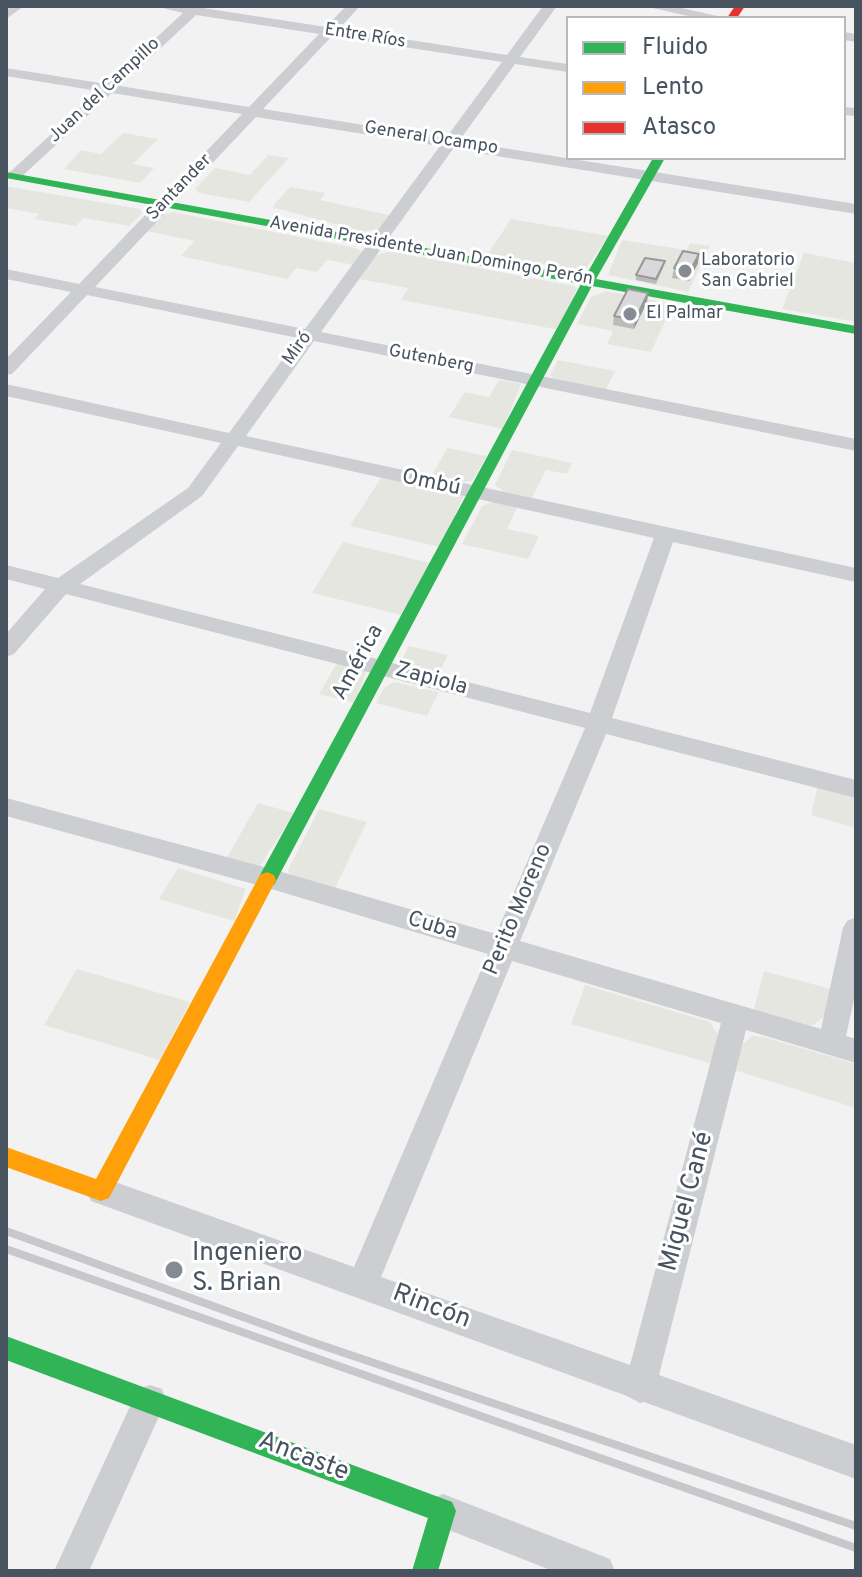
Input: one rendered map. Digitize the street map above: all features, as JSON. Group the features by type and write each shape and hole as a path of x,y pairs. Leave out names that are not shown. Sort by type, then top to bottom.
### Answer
{"street":[{"path":"6,15 17,6"},
{"name":"Entre Ríos","path":"162,6 195,8 328,32 566,68"},
{"name":"Santander","path":"6,370 353,6"},
{"name":"Miró","path":"6,649 47,599 62,586 186,499 233,440 550,6"},
{"path":"651,6 708,16"},
{"name":"Juan del Campillo","path":"10,175 195,8"},
{"name":"General Ocampo","path":"6,72 252,113 566,156"},
{"name":"General Ocampo","path":"603,160 654,166 856,209"},
{"name":"América","path":"101,1191 589,280 654,166"},
{"name":"Avenida Presidente Juan Domingo Perón","path":"10,175 856,330"},
{"name":"Gutenberg","path":"6,274 856,445"},
{"name":"Ombú","path":"6,390 856,575"},
{"name":"Perito Moreno","path":"363,1282 598,724 665,535"},
{"name":"Zapiola","path":"6,572 856,789"},
{"name":"Cuba","path":"6,807 268,878 844,1047"},
{"path":"844,1047 856,928"},
{"name":"Miguel Cané","path":"640,1387 736,1017"},
{"name":"Rincón","path":"6,1157 363,1282 640,1387 856,1462"},
{"name":"Ancaste","path":"6,1348 598,1571"},
{"path":"71,1571 150,1401"},
{"path":"425,1571 443,1511"}],"shaded area":[{"path":"123,133 158,139 133,164 154,168 140,183 64,169 81,150 101,154"},
{"path":"268,155 289,158 249,202 199,193 195,189 215,168 250,175"},
{"path":"6,186 140,209 142,213 129,226 84,218 76,226 34,219 39,214 6,208"},
{"path":"290,187 325,193 320,200 389,215 380,228 364,232 272,207"},
{"path":"173,212 363,252 354,265 327,260 317,272 296,268 287,279 181,256 194,241 146,231 162,215"},
{"path":"511,219 609,236 584,271 487,255"},
{"path":"622,240 687,250 690,243 710,246 688,292 608,275"},
{"path":"390,251 577,288 559,330 401,300 408,288 359,279 374,256"},
{"path":"804,253 856,263 856,322 782,309"},
{"path":"606,291 673,304 651,352 607,344 613,331 577,324 591,297"},
{"path":"558,360 615,371 605,391 557,381 550,375"},
{"path":"499,380 521,384 503,429 449,417 465,392 489,397"},
{"path":"447,448 487,456 472,481 432,476"},
{"path":"512,450 572,463 567,474 546,470 532,498 505,492 495,485"},
{"path":"382,476 464,495 440,547 350,526"},
{"path":"496,501 518,506 507,529 539,536 528,559 462,544 482,506"},
{"path":"343,542 430,563 401,615 312,593"},
{"path":"409,646 448,655 438,675 409,668 403,663"},
{"path":"338,661 367,669 355,703 319,694"},
{"path":"394,682 439,692 427,716 376,703 384,688"},
{"path":"818,785 856,795 856,828 811,815"},
{"path":"258,803 294,813 260,866 225,861"},
{"path":"319,809 367,822 333,892 290,877 288,870"},
{"path":"178,868 246,889 234,921 159,899"},
{"path":"77,969 190,1002 160,1060 44,1025"},
{"path":"764,971 831,989 825,1016 813,1025 804,1027 753,1012"},
{"path":"585,985 710,1022 720,1038 713,1064 571,1024"},
{"path":"752,1036 856,1064 856,1108 734,1070 740,1047"}],"building":[{"path":"683,251 699,254 690,271 674,268"},
{"path":"645,258 665,261 656,279 636,275"},
{"path":"628,289 648,293 635,320 614,316"}],"railway":[{"path":"6,1231 312,1342 856,1526"},
{"path":"6,1249 856,1548"}],"traffic: fast":[{"path":"267,880 589,280 658,160"},
{"path":"6,175 856,330"},
{"path":"6,1348 443,1511 425,1571"}],"traffic: slow":[{"path":"6,1157 101,1191 267,880"}],"traffic: jam":[{"path":"733,16 740,6"}],"place":[{"name":"Laboratorio San Gabriel","path":"685,271"},
{"name":"El Palmar","path":"630,314"},
{"name":"Ingeniero S. Brian","path":"174,1270"}]}
